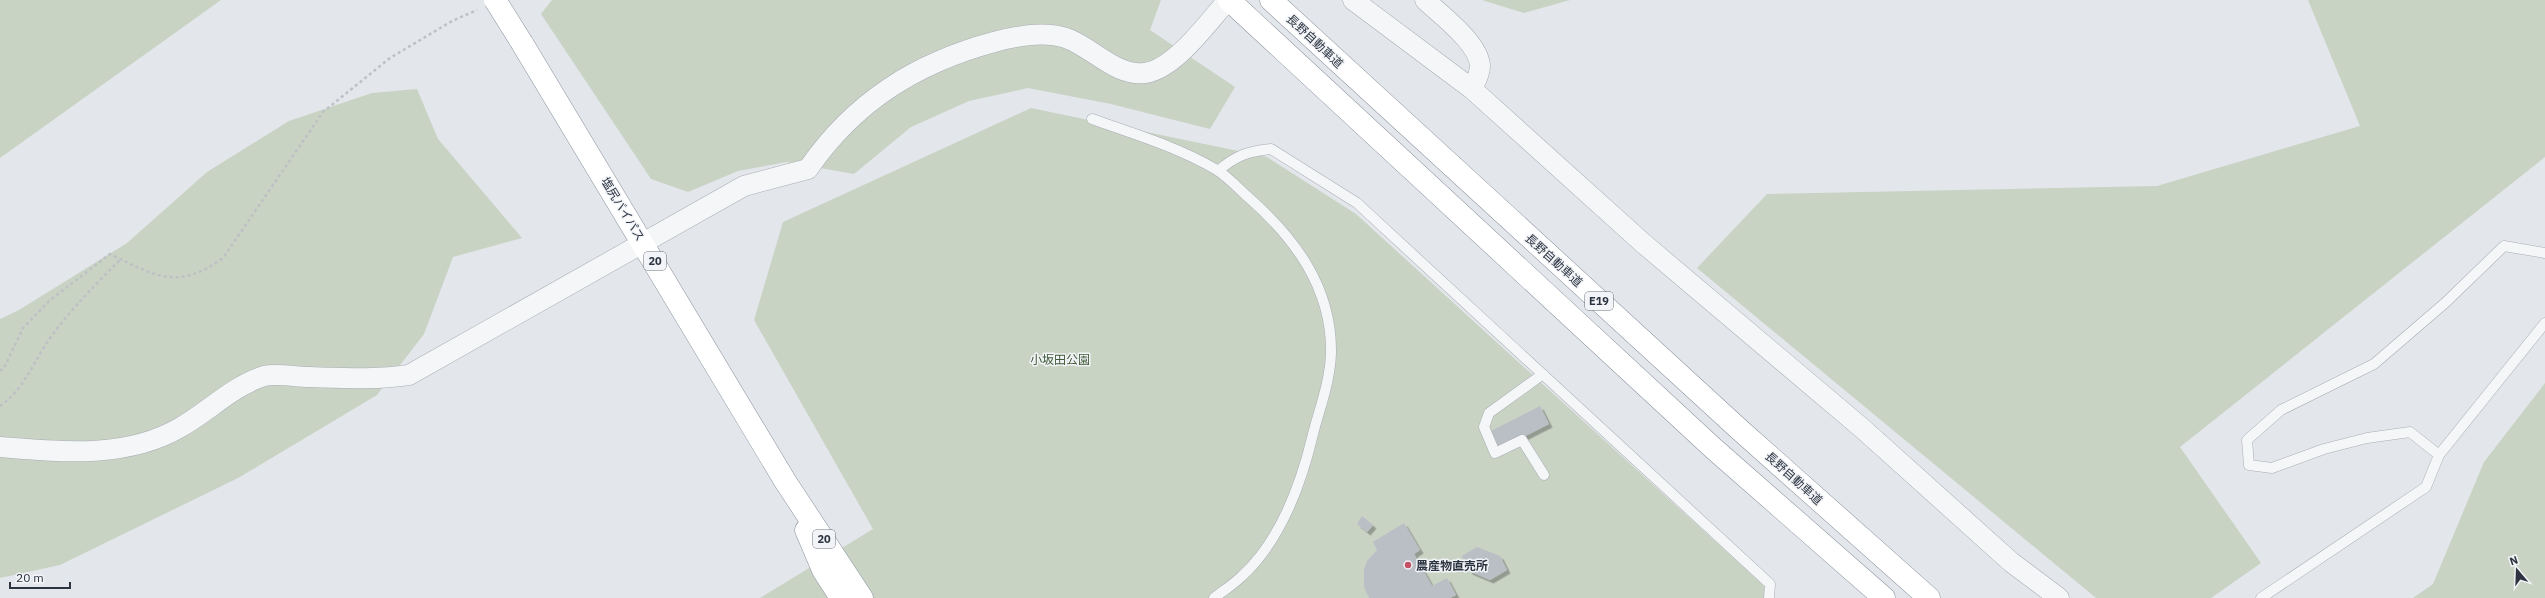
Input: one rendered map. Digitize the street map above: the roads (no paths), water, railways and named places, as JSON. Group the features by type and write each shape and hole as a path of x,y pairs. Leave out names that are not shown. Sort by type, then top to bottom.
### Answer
{"highway":[{"name":"E19","path":"1228,0 1713,448 1884,598"},
{"name":"長野自動車道","path":"1271,0 1740,430 1930,598"},
{"name":"塩尻バイパス","path":"490,3 522,43 785,481 862,598"},
{"name":"塩尻バイパス","path":"785,481 823,570 841,598"}],"street":[{"path":"0,447 56,452 100,451 142,443 180,428 213,407 238,386 266,376 376,380 409,375 644,244 744,186 808,169 824,146 872,100 920,68 963,50 1010,38 1046,35 1066,38 1128,72 1145,73 1162,68 1184,48 1228,0"},
{"path":"1353,0 1472,90 1644,244 1863,429 2011,562 2059,598"},
{"path":"1425,0 1473,47 1480,65 1479,75 1472,90"}],"lane":[{"path":"1092,120 1178,151 1218,171 1273,219 1297,247 1313,274 1330,325 1331,354 1327,388 1304,471 1289,508 1270,542 1243,576 1214,598"},
{"path":"1218,171 1232,158 1257,150 1271,149 1357,203 1770,584 1769,598"},
{"path":"2439,455 2410,432 2368,438 2324,449 2272,468 2249,465 2247,440 2281,410 2374,364 2445,303 2504,246 2545,253"},
{"path":"2261,598 2426,487 2439,455 2545,323"},
{"path":"1543,374 1489,413 1484,427 1495,453 1522,440 1544,475"}],"place":[{"name":"農産物直売所","path":"1408,565"}],"park label":[{"name":"小坂田公園","path":"1060,359"}]}
